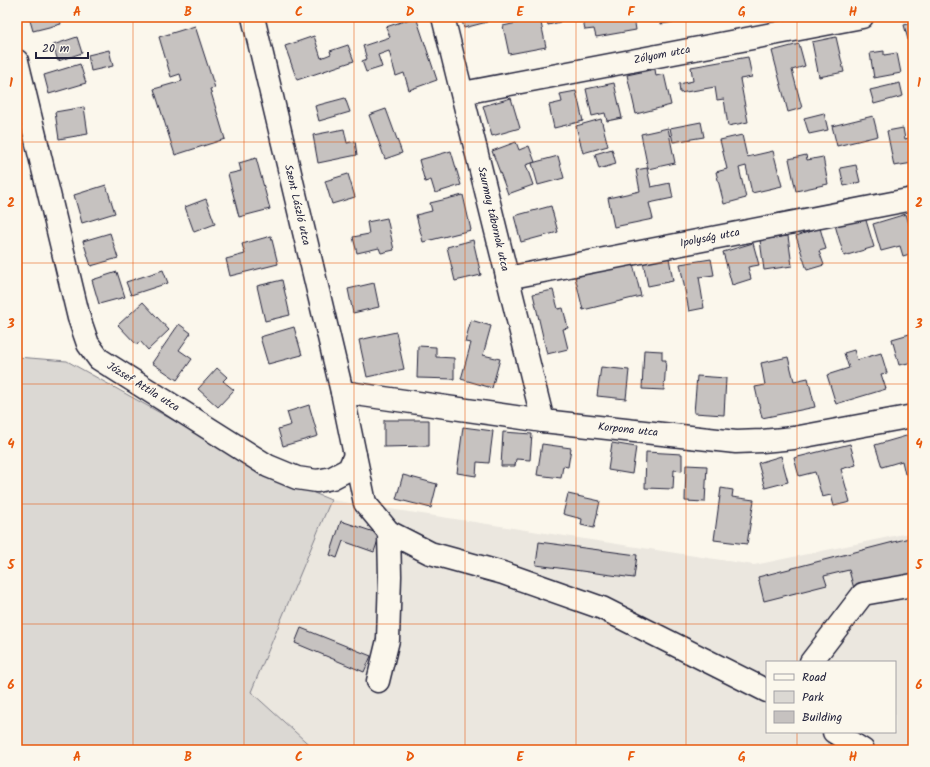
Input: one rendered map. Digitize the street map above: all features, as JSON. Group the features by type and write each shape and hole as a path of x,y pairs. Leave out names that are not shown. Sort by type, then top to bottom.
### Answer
{"street":[{"name":"Szent László utca","path":"252,17 342,392"},
{"name":"Szurmay tábornok utca","path":"444,17 543,421"},
{"name":"Zólyom utca","path":"463,93 862,17"},
{"name":"József Attila utca","path":"17,61 79,318 88,344 99,359 268,466 297,478 317,481 332,478 349,469 355,455"},
{"name":"Ipolyság utca","path":"507,278 913,199"},
{"name":"Korpona utca","path":"342,392 543,421 736,442 794,438 913,416"},
{"path":"342,392 366,503 389,532 430,553 503,573 602,608 766,690"},
{"path":"378,681 388,640 390,576 389,532"},
{"path":"812,661 863,594 913,585"},
{"path":"836,733 863,750"}],"shaded area":[{"path":"331,500 754,565 913,532 913,750 315,750 251,692"}],"green space":[{"path":"17,357 67,361 275,477 331,500 251,692 315,750 17,750"}],"building":[{"path":"29,17 59,17 61,24 33,31"},
{"path":"80,17 98,17 99,18 81,21"},
{"path":"416,17 437,80 409,90 404,73 396,76 389,51 378,55 382,67 366,72 362,61 367,59 363,46 390,37 386,27"},
{"path":"461,17 486,17 487,22 464,28"},
{"path":"546,17 559,17 560,22 548,25"},
{"path":"582,17 634,17 636,30 596,37 594,29 585,30"},
{"path":"660,17 687,17 687,20 661,24"},
{"path":"540,18 546,47 509,54 503,26"},
{"path":"913,23 913,58 904,25"},
{"path":"195,26 215,88 210,89 225,139 175,155 154,89 182,81 180,74 171,77 159,37"},
{"path":"314,36 321,58 331,54 330,51 348,45 354,61 297,80 285,46"},
{"path":"77,37 82,53 58,61 53,45"},
{"path":"836,37 844,72 819,77 812,42"},
{"path":"799,44 805,66 792,70 802,108 788,112 772,51"},
{"path":"109,50 113,66 91,71 88,55"},
{"path":"884,51 884,55 897,53 901,73 874,78 870,53"},
{"path":"748,57 752,77 740,79 748,122 728,126 724,99 717,100 715,87 680,93 679,84 693,81 691,67"},
{"path":"80,64 86,83 49,94 44,75"},
{"path":"655,69 656,76 664,74 671,105 636,114 627,75"},
{"path":"614,83 622,118 607,121 605,113 592,116 586,89"},
{"path":"900,83 903,96 874,104 870,90"},
{"path":"576,91 583,121 554,128 549,105 562,102 560,94"},
{"path":"345,98 350,112 319,121 315,106"},
{"path":"511,98 520,128 492,136 483,106"},
{"path":"84,107 88,134 59,139 55,112"},
{"path":"386,109 402,153 385,159 369,115"},
{"path":"824,113 828,130 809,134 804,118"},
{"path":"873,116 878,136 837,146 832,126"},
{"path":"601,119 608,146 583,153 576,126"},
{"path":"701,122 704,137 673,142 670,128"},
{"path":"668,128 675,163 648,169 641,134"},
{"path":"903,128 905,139 913,137 913,163 894,166 887,131"},
{"path":"344,129 347,143 355,141 357,155 318,163 313,135"},
{"path":"742,135 747,157 773,151 782,186 752,193 746,166 739,168 746,198 724,204 716,172 727,169 720,140"},
{"path":"516,142 519,150 529,146 535,162 526,165 533,185 508,194 492,151"},
{"path":"612,149 616,164 599,169 595,154"},
{"path":"451,151 461,185 435,193 431,180 425,182 419,160"},
{"path":"806,155 807,160 823,157 828,184 796,191 789,159"},
{"path":"558,156 564,178 538,185 532,163"},
{"path":"256,158 270,209 239,217 228,174 241,171 239,163"},
{"path":"856,165 860,182 844,186 840,168"},
{"path":"647,168 651,187 670,183 673,198 649,203 653,219 614,227 608,198 640,191 636,170"},
{"path":"348,174 355,197 332,204 325,181"},
{"path":"106,185 115,213 82,223 74,195"},
{"path":"463,195 471,230 423,242 416,215 432,211 430,203"},
{"path":"206,199 215,224 194,232 185,207"},
{"path":"551,206 558,232 521,242 514,216"},
{"path":"906,214 913,237 913,253 903,256 900,246 881,251 873,224"},
{"path":"865,217 874,247 844,256 835,225"},
{"path":"387,218 394,250 381,253 379,248 357,253 353,237 369,234 367,222"},
{"path":"820,228 826,249 819,251 824,265 807,270 796,236"},
{"path":"110,233 118,258 91,266 83,241"},
{"path":"271,236 278,264 230,276 226,259 245,254 242,244"},
{"path":"788,236 792,266 764,270 760,240"},
{"path":"473,240 481,275 455,281 447,247"},
{"path":"753,243 759,265 748,267 751,279 732,285 723,252"},
{"path":"669,258 673,281 648,286 643,262"},
{"path":"711,259 714,275 699,277 704,308 689,311 680,264"},
{"path":"633,264 641,296 583,310 575,277"},
{"path":"163,270 168,283 131,295 126,282"},
{"path":"117,272 125,297 99,304 92,280"},
{"path":"282,280 290,315 265,321 257,286"},
{"path":"374,283 379,307 353,313 348,289"},
{"path":"553,290 558,309 563,308 568,328 563,329 568,349 547,354 533,294"},
{"path":"143,302 169,330 148,350 140,341 137,345 118,325"},
{"path":"471,320 491,326 483,355 500,359 492,388 461,379 471,343 465,342"},
{"path":"179,324 191,333 179,350 192,359 177,380 152,363"},
{"path":"294,327 302,355 268,364 260,337"},
{"path":"396,332 404,369 367,377 359,340"},
{"path":"913,333 913,362 899,365 892,339"},
{"path":"418,346 436,347 436,357 454,358 454,379 417,378"},
{"path":"644,350 662,351 662,360 666,360 664,390 642,389"},
{"path":"854,350 857,360 881,353 887,373 881,374 886,389 836,404 827,375 849,368 844,353"},
{"path":"788,357 794,381 808,378 815,407 762,418 755,387 765,385 761,363"},
{"path":"601,367 629,370 626,399 597,396"},
{"path":"217,368 227,377 223,381 234,390 218,407 198,389"},
{"path":"697,376 726,378 724,415 694,413"},
{"path":"309,405 318,436 283,446 278,429 291,425 287,412"},
{"path":"384,420 429,420 429,446 384,447"},
{"path":"463,427 493,431 489,463 477,462 476,476 457,473"},
{"path":"503,432 532,434 530,460 516,459 515,466 501,466"},
{"path":"913,434 913,472 905,474 902,461 882,467 875,445"},
{"path":"612,443 636,447 632,474 608,470"},
{"path":"542,444 571,448 568,467 563,466 561,478 537,475"},
{"path":"850,444 856,465 841,469 850,502 834,506 831,495 822,497 815,472 799,476 794,458"},
{"path":"646,452 682,454 682,471 674,470 673,489 645,488"},
{"path":"781,456 788,482 765,488 758,463"},
{"path":"686,465 707,466 705,502 685,501"},
{"path":"403,475 437,484 431,508 396,499"},
{"path":"721,488 733,490 732,497 754,500 747,544 714,540"},
{"path":"568,494 600,501 594,528 581,525 582,519 563,514"},
{"path":"341,521 380,534 374,552 343,541 337,558 330,555"},
{"path":"913,537 913,574 854,589 849,570 824,576 827,585 764,601 758,577"},
{"path":"539,542 637,555 634,578 536,565"},
{"path":"301,628 371,656 364,672 295,643"}]}
